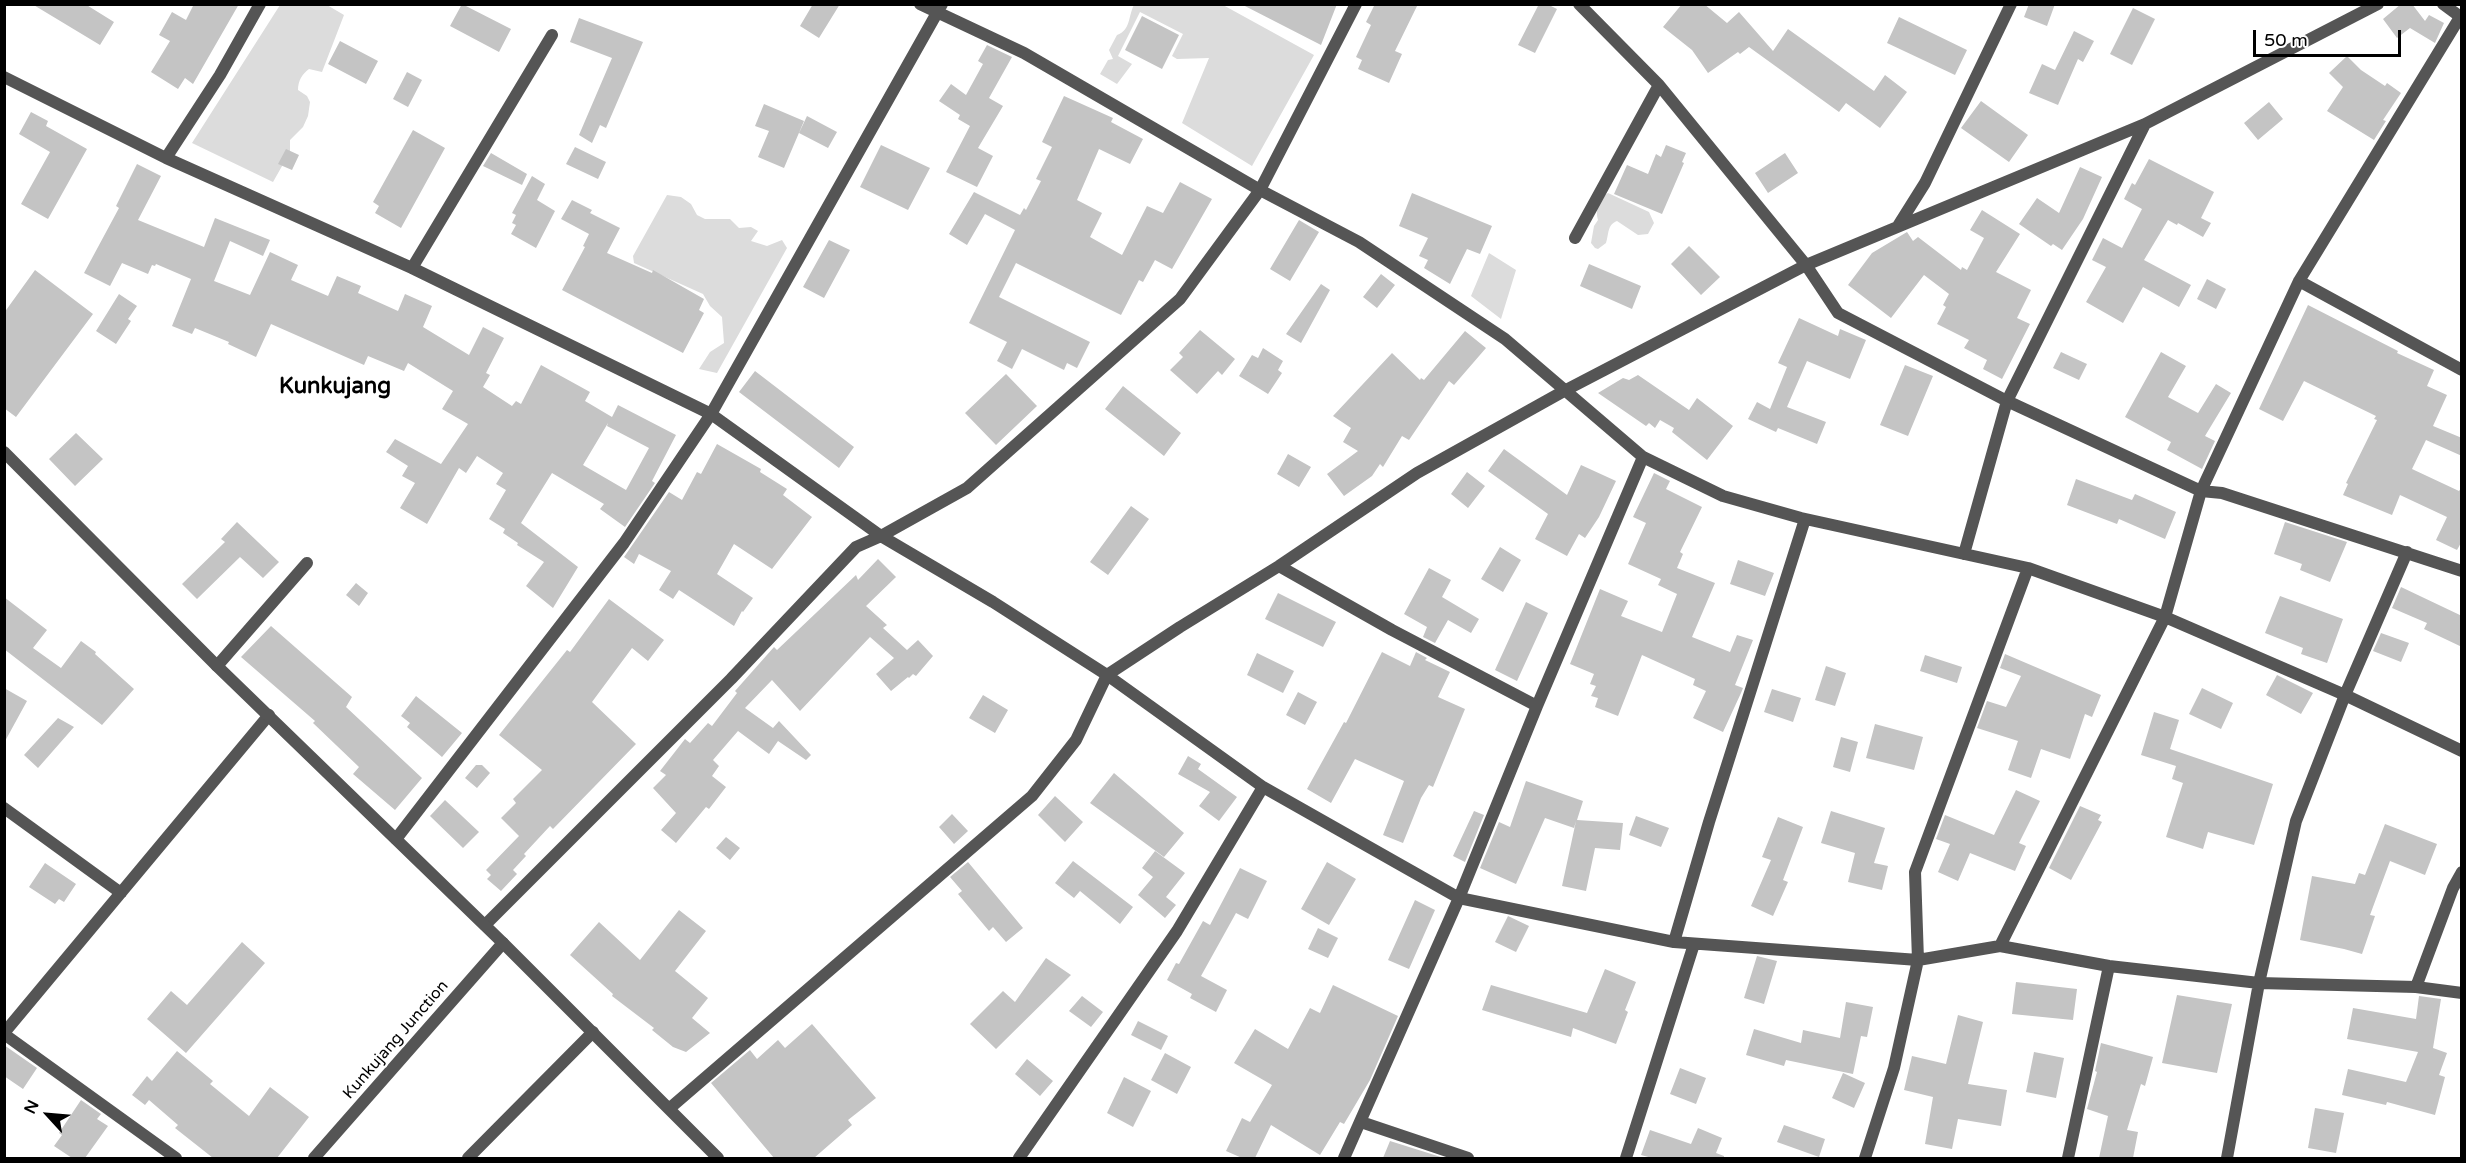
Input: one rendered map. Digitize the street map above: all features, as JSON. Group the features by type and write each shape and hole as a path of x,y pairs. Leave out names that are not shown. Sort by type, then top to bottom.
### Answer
{"street":[{"path":"166,158 220,75 260,4"},
{"path":"920,4 940,9 1024,53 1260,190 1359,242 1505,339 1643,457 1723,496 1805,519 2028,568 2165,617 2345,695 2462,751"},
{"path":"485,925 731,679 856,547 881,536 967,488 1180,299 1260,190 1356,4"},
{"path":"1580,4 1659,85 1806,265 1838,313 2007,401 2201,491 2222,493 2462,571"},
{"path":"1898,226 1924,183 2011,4"},
{"path":"2372,4 2378,5"},
{"path":"2000,946 2165,617 2201,491 2299,280 2461,17 2443,4"},
{"path":"670,1108 1032,796 1076,740 1107,675 1279,566 1417,473 1564,390 1806,265 2145,124 2378,5"},
{"path":"396,838 624,543 711,414 940,9"},
{"path":"412,268 552,35"},
{"path":"4,77 166,158 412,268 711,414 881,536 993,602 1107,675 1263,787 1459,898 1674,942 1694,944 1918,960 2000,946 2109,966 2259,982 2416,987 2462,993"},
{"path":"1575,238 1659,85"},
{"path":"1964,554 2007,401 2145,124"},
{"path":"2299,280 2462,370"},
{"path":"4,452 217,666 485,925 718,1158"},
{"path":"1344,1158 1459,898 1537,706 1643,457"},
{"path":"1674,942 1709,822 1805,519"},
{"path":"2227,1158 2259,982 2296,821 2345,695 2408,552"},
{"path":"217,666 307,563"},
{"path":"1279,566 1392,630 1537,706"},
{"path":"1865,1158 1894,1068 1918,960 1915,872 2028,568"},
{"path":"176,1158 4,1033 269,716"},
{"path":"1018,1158 1177,931 1263,787"},
{"path":"4,808 121,893"},
{"path":"2416,987 2453,888 2462,872"},
{"name":"Kunkujang Junction","path":"314,1158 503,943"},
{"path":"1626,1158 1694,944"},
{"path":"2068,1158 2109,966"},
{"path":"468,1158 593,1032"},
{"path":"1361,1122 1468,1158"}],"shaded area":[{"path":"280,5 327,5 344,15 322,72 309,69 302,75 298,90 307,96 310,102 308,116 303,127 290,140 290,152 273,182 192,143"},
{"path":"1134,5 1223,5 1314,55 1252,166 1182,123 1209,58 1177,59 1172,56 1183,34 1140,12 1118,56 1132,64 1117,84 1100,74 1108,60 1113,59 1109,50 1117,35 1125,30"},
{"path":"1608,193 1649,212 1654,223 1648,234 1638,235 1617,221 1610,227 1606,243 1598,249 1595,248 1591,243 1594,226 1598,220 1597,209 1602,198"},
{"path":"667,195 681,197 691,204 697,215 705,219 730,219 739,228 751,227 758,231 751,241 767,246 782,240 787,248 717,373 699,369 710,352 724,343 722,317 710,306 703,294 634,263 633,256"},
{"path":"1489,253 1516,270 1501,319 1471,296"}],"building":[{"path":"32,4 85,4 114,22 100,45"},
{"path":"194,4 239,4 193,84 185,78 178,89 151,72 170,41 159,35 172,12 186,20"},
{"path":"462,4 511,29 499,52 450,26"},
{"path":"813,4 840,4 819,38 800,26"},
{"path":"1241,4 1337,4 1321,45"},
{"path":"1375,4 1418,4 1395,51 1402,54 1389,83 1358,69 1362,60 1356,57 1371,25 1366,22"},
{"path":"1539,4 1547,4 1557,9 1535,53 1518,45"},
{"path":"1682,4 1704,4 1727,23 1739,12 1773,51 1788,29 1874,91 1885,75 1907,92 1880,128 1846,103 1839,112 1749,47 1708,73 1692,50 1663,27"},
{"path":"2029,4 2055,4 2047,26 2024,17"},
{"path":"2401,4 2412,4 2425,21 2429,15 2444,23 2435,43 2410,28 2397,38 2383,19"},
{"path":"2133,8 2155,19 2132,65 2110,54"},
{"path":"1142,16 1179,35 1162,69 1125,50"},
{"path":"1899,17 1967,50 1955,75 1887,43"},
{"path":"579,18 643,42 606,128 600,125 592,143 579,135 612,58 570,42"},
{"path":"2074,31 2094,41 2083,62 2078,59 2058,105 2029,93 2042,64 2055,70"},
{"path":"340,41 378,61 366,84 328,64"},
{"path":"987,45 1012,57 989,98 1003,106 978,148 993,156 977,187 946,172 970,126 958,119 960,115 939,101 951,84 966,95 983,64 978,61"},
{"path":"2347,56 2361,70 2385,86 2387,83 2401,93 2383,120 2386,121 2374,140 2327,111 2343,87 2329,73"},
{"path":"407,72 422,80 408,107 393,99"},
{"path":"1064,96 1113,118 1111,122 1143,139 1130,164 1099,149 1077,200 1102,213 1090,237 1122,255 1147,206 1163,213 1180,182 1212,199 1172,269 1155,260 1143,282 1139,280 1121,315 1016,263 999,297 1090,342 1077,368 1067,363 1064,370 1022,349 1012,369 997,361 1007,342 969,323 1015,230 985,214 967,245 949,234 974,192 1020,215 1024,208 1026,210 1041,181 1036,179 1052,147 1042,142"},
{"path":"1981,101 2028,135 2009,162 1961,128"},
{"path":"2269,102 2283,119 2258,140 2244,123"},
{"path":"764,104 804,121 784,168 758,157 769,131 755,126"},
{"path":"31,112 48,121 46,126 87,149 48,219 21,204 50,152 19,134"},
{"path":"807,116 837,132 828,148 799,133"},
{"path":"413,130 445,148 401,228 375,213 379,206 373,202"},
{"path":"881,145 930,168 908,210 860,187"},
{"path":"1666,145 1686,153 1682,162 1684,163 1662,214 1614,194 1627,165 1648,174 1656,154 1661,157"},
{"path":"575,147 606,162 598,179 566,164"},
{"path":"286,149 299,155 292,170 278,164"},
{"path":"491,153 527,174 522,185 483,166"},
{"path":"1785,153 1798,173 1768,193 1755,173"},
{"path":"2149,159 2214,192 2201,218 2211,223 2203,237 2168,220 2144,260 2191,285 2179,307 2143,287 2123,323 2086,302 2106,267 2092,260 2103,238 2122,248 2142,209 2124,199 2132,183 2135,185"},
{"path":"137,164 161,176 138,220 204,247 215,218 270,240 263,256 230,241 214,281 250,295 270,252 298,265 291,280 328,296 337,276 361,286 358,293 398,311 405,294 432,306 423,327 469,355 483,327 504,338 486,373 490,375 483,387 512,406 516,401 521,404 541,365 590,392 585,401 612,417 618,405 676,435 652,481 655,483 625,527 600,509 604,504 552,473 521,523 578,567 553,608 526,586 544,562 517,545 518,543 503,533 505,529 489,519 506,490 496,484 503,473 477,456 466,473 459,468 427,524 400,508 415,483 402,476 408,466 386,452 395,439 441,464 468,424 442,409 453,391 408,363 404,371 368,356 364,365 271,324 256,357 228,344 229,342 195,328 192,334 172,326 191,279 156,264 152,265 148,274 122,263 110,286 84,273 119,208 116,206","holes":["608,423 607,426 649,448 626,490 583,465"]},
{"path":"2080,167 2102,177 2083,219 2062,250 2053,244 2051,246 2019,224 2037,198 2059,213"},
{"path":"532,176 545,184 537,200 555,211 536,248 511,234 516,225 512,223 516,215 512,213"},
{"path":"1412,193 1492,226 1480,254 1467,249 1450,284 1424,268 1428,260 1419,256 1428,238 1399,226"},
{"path":"572,200 592,210 590,213 620,228 607,253 652,273 653,270 704,299 699,310 704,313 683,353 562,290 585,247 583,246 589,234 561,219"},
{"path":"1982,210 2020,234 1996,272 2031,290 2017,318 2030,324 2002,379 1983,369 1987,360 1964,348 1969,340 1937,324 1946,307 1943,305 1949,294 1924,275 1891,318 1848,285 1872,253 1907,232 1913,241 1918,237 1961,270 1962,267 1967,270 1984,238 1970,230"},
{"path":"1299,220 1319,232 1290,281 1270,269"},
{"path":"829,240 850,250 824,298 803,287"},
{"path":"1689,246 1720,277 1701,295 1671,264"},
{"path":"1589,264 1641,286 1632,309 1580,286"},
{"path":"35,270 93,314 16,417 4,408 4,313"},
{"path":"1381,274 1395,285 1377,308 1363,297"},
{"path":"2207,279 2226,289 2216,309 2197,299"},
{"path":"1321,284 1330,290 1301,343 1286,334"},
{"path":"119,294 137,306 128,319 131,321 116,344 96,331"},
{"path":"2308,305 2398,351 2397,353 2434,370 2427,386 2447,395 2433,426 2462,438 2462,456 2426,440 2412,469 2459,491 2462,487 2462,541 2457,550 2436,540 2447,517 2400,495 2392,515 2343,495 2348,484 2346,483 2377,420 2374,419 2376,416 2304,381 2283,421 2259,409"},
{"path":"1799,318 1838,336 1840,329 1866,340 1850,379 1807,361 1787,407 1826,422 1817,444 1778,428 1776,432 1748,419 1757,402 1770,409 1787,367 1778,363"},
{"path":"1200,330 1235,359 1222,375 1218,371 1197,394 1170,370 1183,357 1179,353"},
{"path":"1465,331 1486,348 1454,385 1449,381 1409,440 1402,436 1383,467 1380,464 1372,476 1344,496 1327,474 1358,451 1343,442 1351,428 1333,416 1392,353 1420,380 1421,378 1424,380"},
{"path":"1263,348 1283,361 1278,370 1282,373 1268,394 1239,376 1252,355 1258,358"},
{"path":"2061,352 2087,364 2079,380 2053,368"},
{"path":"2161,352 2186,366 2168,397 2198,413 2216,384 2231,393 2205,436 2215,441 2202,469 2167,450 2171,442 2125,417"},
{"path":"1905,365 1933,376 1908,436 1880,425"},
{"path":"755,371 854,447 839,468 739,392"},
{"path":"1006,374 1037,406 996,445 965,413"},
{"path":"1638,375 1689,410 1697,398 1733,426 1707,460 1672,432 1674,428 1660,420 1655,428 1649,423 1646,426 1598,393 1623,378 1629,380"},
{"path":"1123,386 1181,433 1164,456 1105,409"},
{"path":"76,433 103,459 75,486 49,459"},
{"path":"717,444 761,469 760,472 787,489 783,495 812,517 772,569 734,544 717,574 753,598 742,611 734,626 679,590 673,599 659,590 671,571 639,554 634,564 624,557 669,492 682,500 697,472 701,474"},
{"path":"1504,449 1567,495 1581,465 1616,481 1599,517 1585,538 1579,534 1567,556 1535,539 1548,514 1488,471"},
{"path":"1288,454 1311,467 1299,487 1277,474"},
{"path":"1467,472 1485,486 1468,508 1451,494"},
{"path":"1654,473 1670,481 1666,489 1702,507 1680,552 1683,554 1677,568 1715,583 1692,637 1730,652 1737,635 1753,640 1735,685 1743,688 1723,732 1693,718 1706,691 1693,685 1695,679 1642,655 1618,716 1595,707 1598,698 1591,696 1596,686 1590,684 1594,674 1570,664 1600,589 1628,601 1621,616 1662,632 1677,594 1658,585 1661,579 1628,564 1646,523 1633,517"},
{"path":"2076,479 2132,500 2135,494 2176,512 2165,539 2119,519 2117,524 2067,505"},
{"path":"1131,506 1149,519 1108,575 1090,562"},
{"path":"237,522 279,562 263,578 240,557 197,599 182,584 225,542 221,539"},
{"path":"2285,522 2347,542 2330,582 2300,570 2302,564 2274,554"},
{"path":"1500,547 1521,560 1503,592 1481,579"},
{"path":"878,559 896,577 866,606 887,625 883,628 907,650 918,640 933,656 916,676 913,674 908,677 891,691 876,674 894,658 870,637 800,711 772,680 745,708 773,728 779,721 811,755 806,760 778,741 769,754 738,731 713,760 719,766 712,776 726,787 709,809 706,807 676,843 661,830 676,813 653,788 666,775 660,771 685,739 690,743 708,723 712,726 737,693 735,691 774,647 777,650 856,575 858,580"},
{"path":"1738,560 1774,573 1765,596 1730,584"},
{"path":"1429,568 1451,580 1442,597 1479,619 1471,633 1448,620 1435,643 1423,637 1427,627 1404,614"},
{"path":"356,583 368,593 359,606 346,595"},
{"path":"2401,587 2462,616 2462,647 2424,629 2427,623 2392,608"},
{"path":"1278,593 1336,622 1323,647 1265,619"},
{"path":"2280,596 2343,619 2327,663 2301,654 2303,648 2265,633"},
{"path":"4,597 47,630 33,648 61,668 81,641 96,652 95,654 134,689 102,725 4,649"},
{"path":"609,599 664,640 648,661 632,648 592,702 636,744 553,829 550,826 524,854 526,856 513,870 517,874 501,891 487,879 491,875 486,870 519,836 501,818 516,803 513,799 542,770 499,735 567,650 570,652"},
{"path":"1526,602 1548,613 1517,681 1495,670"},
{"path":"271,626 352,697 346,707 422,778 395,810 353,774 359,767 313,723 315,721 241,657"},
{"path":"2381,633 2409,643 2401,662 2373,651"},
{"path":"1382,652 1410,666 1416,652 1427,658 1425,660 1450,672 1438,697 1465,709 1433,787 1429,785 1421,798 1403,843 1383,835 1404,781 1355,759 1331,803 1307,789 1344,722 1346,723"},
{"path":"1257,653 1294,671 1283,693 1247,675"},
{"path":"2005,654 2101,695 2092,717 2085,714 2070,759 2041,749 2031,778 2008,770 2018,741 1977,728 1987,701 2006,707 2021,676 2000,668"},
{"path":"1925,655 1962,667 1957,683 1920,671"},
{"path":"1826,666 1846,673 1835,706 1815,700"},
{"path":"2277,675 2313,693 2301,714 2266,695"},
{"path":"4,688 27,701 4,743"},
{"path":"2202,688 2233,703 2221,729 2189,714"},
{"path":"1772,689 1801,698 1793,722 1764,712"},
{"path":"1298,692 1317,702 1305,725 1286,715"},
{"path":"983,695 1008,710 995,733 969,718"},
{"path":"416,696 462,733 442,757 407,727 410,723 401,716"},
{"path":"2154,712 2179,720 2170,749 2273,784 2254,845 2208,832 2203,849 2166,837 2183,783 2172,779 2176,766 2141,755"},
{"path":"58,718 74,727 38,768 24,755"},
{"path":"1875,724 1923,737 1914,770 1866,758"},
{"path":"1841,737 1858,742 1850,772 1833,767"},
{"path":"1188,756 1201,764 1198,769 1237,797 1219,821 1199,806 1210,792 1178,774"},
{"path":"476,765 482,765 490,773 477,788 465,778"},
{"path":"1114,773 1184,833 1164,857 1090,803"},
{"path":"1526,781 1583,801 1577,820 1623,823 1620,850 1595,848 1586,891 1562,886 1576,821 1574,828 1545,818 1516,884 1480,868 1499,822 1510,827"},
{"path":"2016,790 2040,801 2019,843 2026,846 2015,871 1970,853 1958,881 1938,872 1950,844 1936,839 1945,815 1994,835"},
{"path":"1055,796 1083,822 1065,842 1038,815"},
{"path":"445,800 479,832 463,848 430,816"},
{"path":"2080,806 2101,815 2098,820 2102,822 2071,880 2049,868"},
{"path":"1474,811 1484,815 1465,862 1453,856"},
{"path":"1831,811 1885,828 1874,863 1888,866 1882,890 1848,882 1855,853 1821,843"},
{"path":"952,814 968,831 954,844 939,827"},
{"path":"1636,816 1669,828 1661,847 1629,835"},
{"path":"1778,817 1803,827 1783,880 1788,882 1773,916 1751,906 1771,860 1762,857"},
{"path":"2385,824 2437,844 2425,875 2390,861 2370,915 2375,916 2362,954 2300,940 2312,876 2355,884 2359,873 2365,875"},
{"path":"726,837 740,848 730,860 716,848"},
{"path":"1155,851 1185,873 1166,897 1176,905 1165,918 1138,895 1153,877 1142,868"},
{"path":"1073,861 1133,907 1120,924 1080,891 1074,898 1055,883"},
{"path":"968,862 1023,928 1006,942 993,927 989,931 958,894 962,891 950,877"},
{"path":"1327,862 1356,879 1329,925 1301,909"},
{"path":"45,863 76,884 64,902 59,899 55,904 29,887"},
{"path":"1240,868 1267,881 1248,919 1236,913 1201,976 1227,990 1216,1012 1190,998 1192,994 1167,980 1176,963 1179,964 1203,921 1210,925"},
{"path":"1415,900 1435,910 1409,969 1388,960"},
{"path":"679,910 706,931 675,971 708,998 692,1018 710,1033 686,1052 673,1047 652,1030 654,1028 612,996 613,994 570,955 599,922 640,960"},
{"path":"1508,916 1529,926 1516,952 1495,942"},
{"path":"1318,928 1338,938 1328,958 1308,949"},
{"path":"242,942 265,963 186,1053 147,1019 171,991 187,1005"},
{"path":"1757,956 1777,961 1764,1004 1744,998"},
{"path":"1046,958 1071,975 996,1049 970,1024 1003,991 1015,1002"},
{"path":"1605,969 1636,982 1625,1010 1628,1012 1616,1044 1573,1028 1571,1037 1482,1010 1491,985 1587,1013"},
{"path":"2016,982 2077,989 2073,1020 2012,1014"},
{"path":"1333,985 1398,1016 1370,1080 1344,1124 1340,1122 1320,1155 1271,1125 1255,1158 1242,1158 1226,1151 1242,1118 1250,1122 1272,1085 1234,1063 1255,1029 1288,1049 1310,1008 1320,1013"},
{"path":"2177,995 2232,1004 2217,1073 2162,1063"},
{"path":"1082,996 1103,1012 1091,1027 1069,1011"},
{"path":"2419,996 2441,999 2433,1048 2447,1053 2439,1075 2445,1077 2435,1115 2387,1102 2386,1105 2342,1095 2348,1069 2406,1082 2418,1052 2347,1039 2353,1008 2416,1019"},
{"path":"1846,1002 1873,1007 1867,1037 1861,1036 1853,1074 1786,1060 1784,1066 1746,1055 1754,1029 1801,1043 1803,1030 1840,1038"},
{"path":"1958,1015 1983,1022 1968,1084 2007,1090 2001,1126 1958,1119 1952,1149 1925,1144 1933,1097 1904,1090 1912,1056 1946,1064"},
{"path":"1138,1021 1168,1036 1161,1050 1131,1035"},
{"path":"812,1024 876,1098 848,1120 852,1125 814,1158 774,1158 711,1083 750,1050 757,1059 778,1040 785,1048"},
{"path":"2101,1043 2153,1057 2145,1086 2141,1084 2127,1130 2138,1132 2133,1158 2099,1158 2108,1116 2087,1109 2097,1072 2095,1071"},
{"path":"4,1045 37,1068 23,1089 4,1076"},
{"path":"177,1051 213,1081 210,1084 249,1116 270,1087 309,1117 277,1158 213,1158 175,1128 178,1125 149,1100 145,1105 132,1095 147,1076 152,1081"},
{"path":"2034,1052 2064,1058 2056,1098 2026,1092"},
{"path":"1165,1053 1191,1067 1177,1094 1151,1080"},
{"path":"1027,1059 1053,1081 1040,1096 1015,1074"},
{"path":"1680,1068 1706,1078 1696,1104 1670,1094"},
{"path":"1843,1073 1865,1083 1854,1108 1832,1098"},
{"path":"1124,1077 1151,1091 1133,1127 1107,1113"},
{"path":"81,1100 101,1114 97,1119 108,1126 85,1158 72,1158 54,1146 62,1135 59,1133"},
{"path":"2315,1108 2344,1113 2336,1153 2308,1148"},
{"path":"1784,1125 1825,1139 1819,1157 1777,1142"},
{"path":"1698,1128 1722,1138 1716,1153 1724,1158 1652,1158 1641,1155 1650,1130 1691,1144"},
{"path":"1390,1141 1444,1158 1383,1158"}],"district":[{"name":"Kunkujang","path":"335,387"}]}
